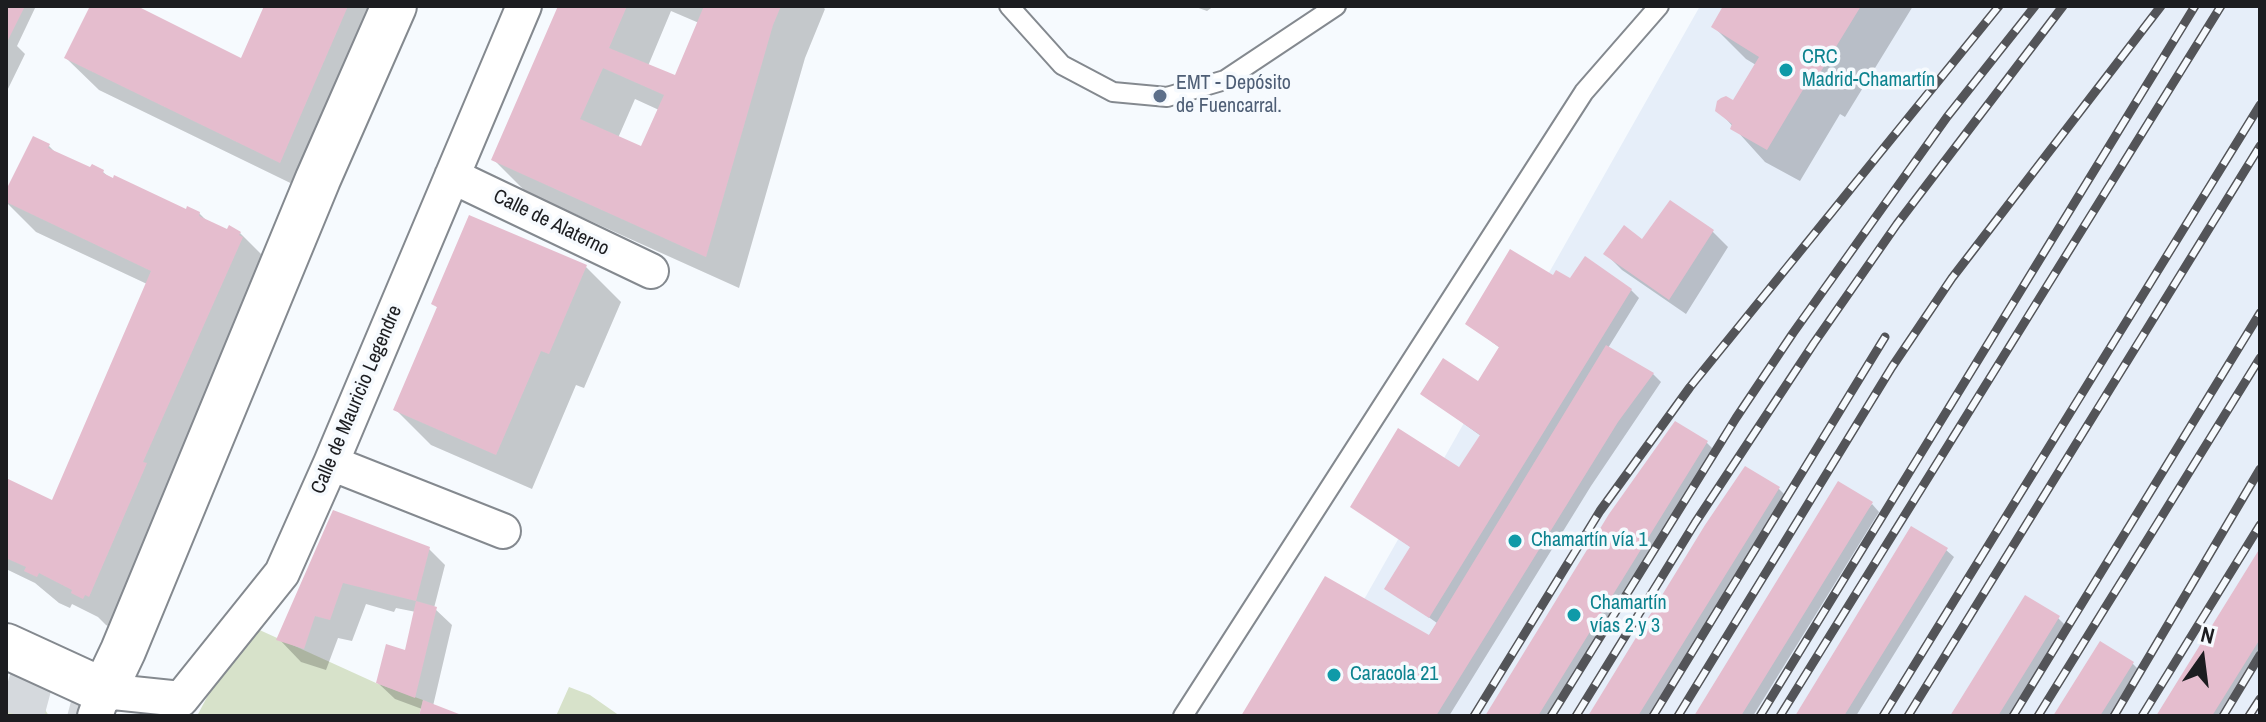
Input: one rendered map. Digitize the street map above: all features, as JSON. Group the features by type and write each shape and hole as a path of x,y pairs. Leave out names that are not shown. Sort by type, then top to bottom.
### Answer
{"street":[{"path":"6,646 100,704 318,179 394,6"},
{"name":"Calle de Mauricio Legendre","path":"100,704 181,699 282,573 524,6"},
{"name":"Calle de Alaterno","path":"452,176 651,271"},
{"path":"331,463 503,531"}],"lane":[{"path":"1009,6 1062,65 1113,92 1167,97 1225,80 1336,6"},
{"path":"1183,716 1584,92 1659,6"}],"shaded area":[{"path":"1700,6 2260,6 2260,716 1286,716 1366,596"}],"green space":[{"path":"253,627 376,683 423,700 419,716 197,716 215,682"},
{"path":"15,670 26,679 49,716 6,716 6,690"},
{"path":"569,687 590,695 620,716 556,716"}],"building":[{"path":"6,6 25,6 6,44"},
{"path":"90,6 137,6 241,58 264,6 348,6 280,163 64,58"},
{"path":"558,6 627,6 609,48 675,75 704,6 781,6 706,257 491,160","holes":["603,68 664,95 641,146 580,119"]},
{"name":"CRC Madrid-Chamartín","path":"1723,6 1861,6 1812,86 1807,83 1767,150 1730,129 1732,124 1715,111 1721,98 1726,96 1733,100 1759,57 1711,27"},
{"path":"33,136 50,144 48,148 90,167 92,164 113,178 114,175 186,209 187,206 200,212 199,216 227,229 229,225 241,232 239,235 243,237 143,462 147,463 89,597 85,595 83,599 39,573 37,577 24,571 26,567 8,559 6,478 52,500 151,271 6,202 6,190"},
{"path":"1670,200 1714,230 1669,300 1603,254 1624,225 1642,239"},
{"path":"469,215 587,265 549,354 541,351 496,455 393,410 437,307 431,304"},
{"path":"1510,249 1553,275 1556,270 1570,278 1585,256 1632,289 1429,618 1384,589 1410,547 1350,507 1398,428 1459,467 1480,435 1420,394 1443,358 1478,381 1499,347 1465,324"},
{"path":"1606,345 1654,373 1618,422 1436,716 1241,716 1325,576 1429,635"},
{"name":"Chamartín vías 2 y 3","path":"1675,421 1708,441 1538,716 1485,716 1609,514"},
{"path":"1745,466 1780,487 1638,716 1588,716 1705,525"},
{"path":"1838,481 1873,502 1741,716 1694,716"},
{"path":"333,510 430,547 416,601 343,583 330,620 315,616 304,649 276,640"},
{"path":"1911,526 1948,548 1844,716 1795,716"},
{"path":"2260,548 2260,639 2212,716 2156,716"},
{"path":"2025,595 2060,616 1998,716 1950,716"},
{"path":"416,601 437,607 415,698 376,683 386,644 405,650"},
{"path":"2100,641 2134,662 2100,716 2053,716"},
{"path":"423,700 464,716 419,716"}],"tunnel":[{"path":"6,689 106,716"}],"railway":[{"path":"1474,716 1600,511 1690,387 1999,6"},
{"path":"1551,716 1736,418 1793,333 1947,117 2035,6"},
{"path":"1576,716 1695,523 1814,343 1897,224 2063,6"},
{"path":"1678,716 1892,367 1952,278 2161,6"},
{"path":"1760,716 2195,6"},
{"path":"1780,716 2221,6"},
{"path":"1883,716 2260,105"},
{"path":"1908,716 2260,146"},
{"path":"2013,716 2260,313"},
{"path":"1653,716 1885,337"},
{"path":"2038,716 2260,358"},
{"path":"2114,716 2260,469"},
{"path":"2142,716 2260,525"},
{"path":"2223,716 2260,655"},
{"path":"2249,716 2260,699"}],"place":[{"name":"CRC Madrid-Chamartín","path":"1786,70"},
{"name":"EMT - Depósito de Fuencarral.","path":"1160,96"},
{"name":"Chamartín vía 1","path":"1515,541"},
{"name":"Chamartín vías 2 y 3","path":"1574,615"},
{"name":"Caracola 21","path":"1334,675"}]}
